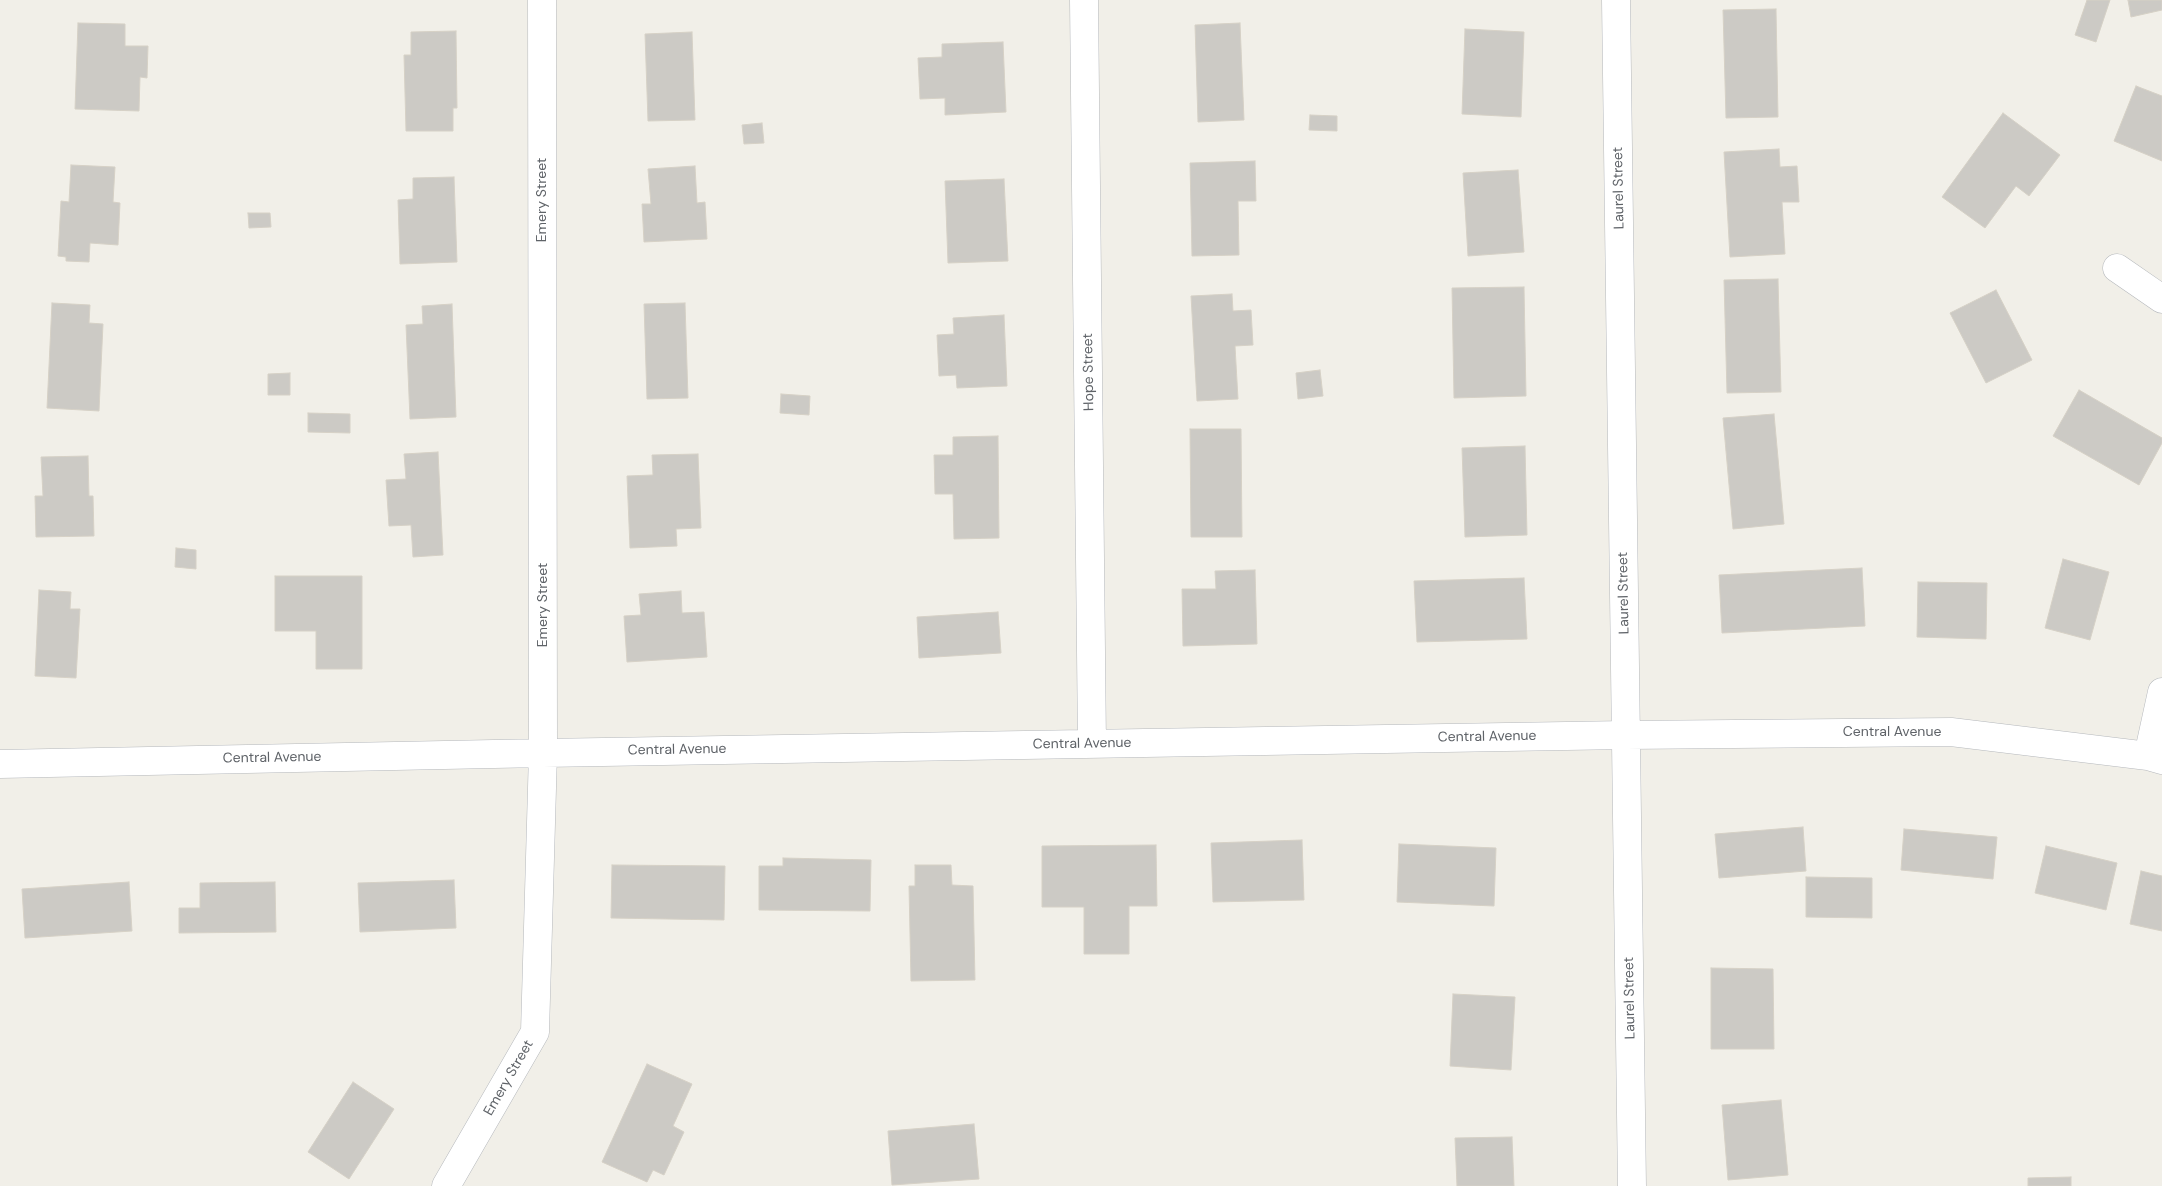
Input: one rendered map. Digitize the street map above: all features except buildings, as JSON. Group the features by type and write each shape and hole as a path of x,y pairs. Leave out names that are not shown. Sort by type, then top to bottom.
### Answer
{"street":[{"name":"Emery Street","path":"446,1186 535,1032 543,753 542,0"},
{"name":"Hope Street","path":"1084,0 1092,744"},
{"name":"Laurel Street","path":"1616,0 1632,1186"},
{"path":"2118,268 2162,299"},
{"path":"2155,758 2162,692"},
{"name":"Central Avenue","path":"0,764 1626,735 1952,732 2155,758"}]}
